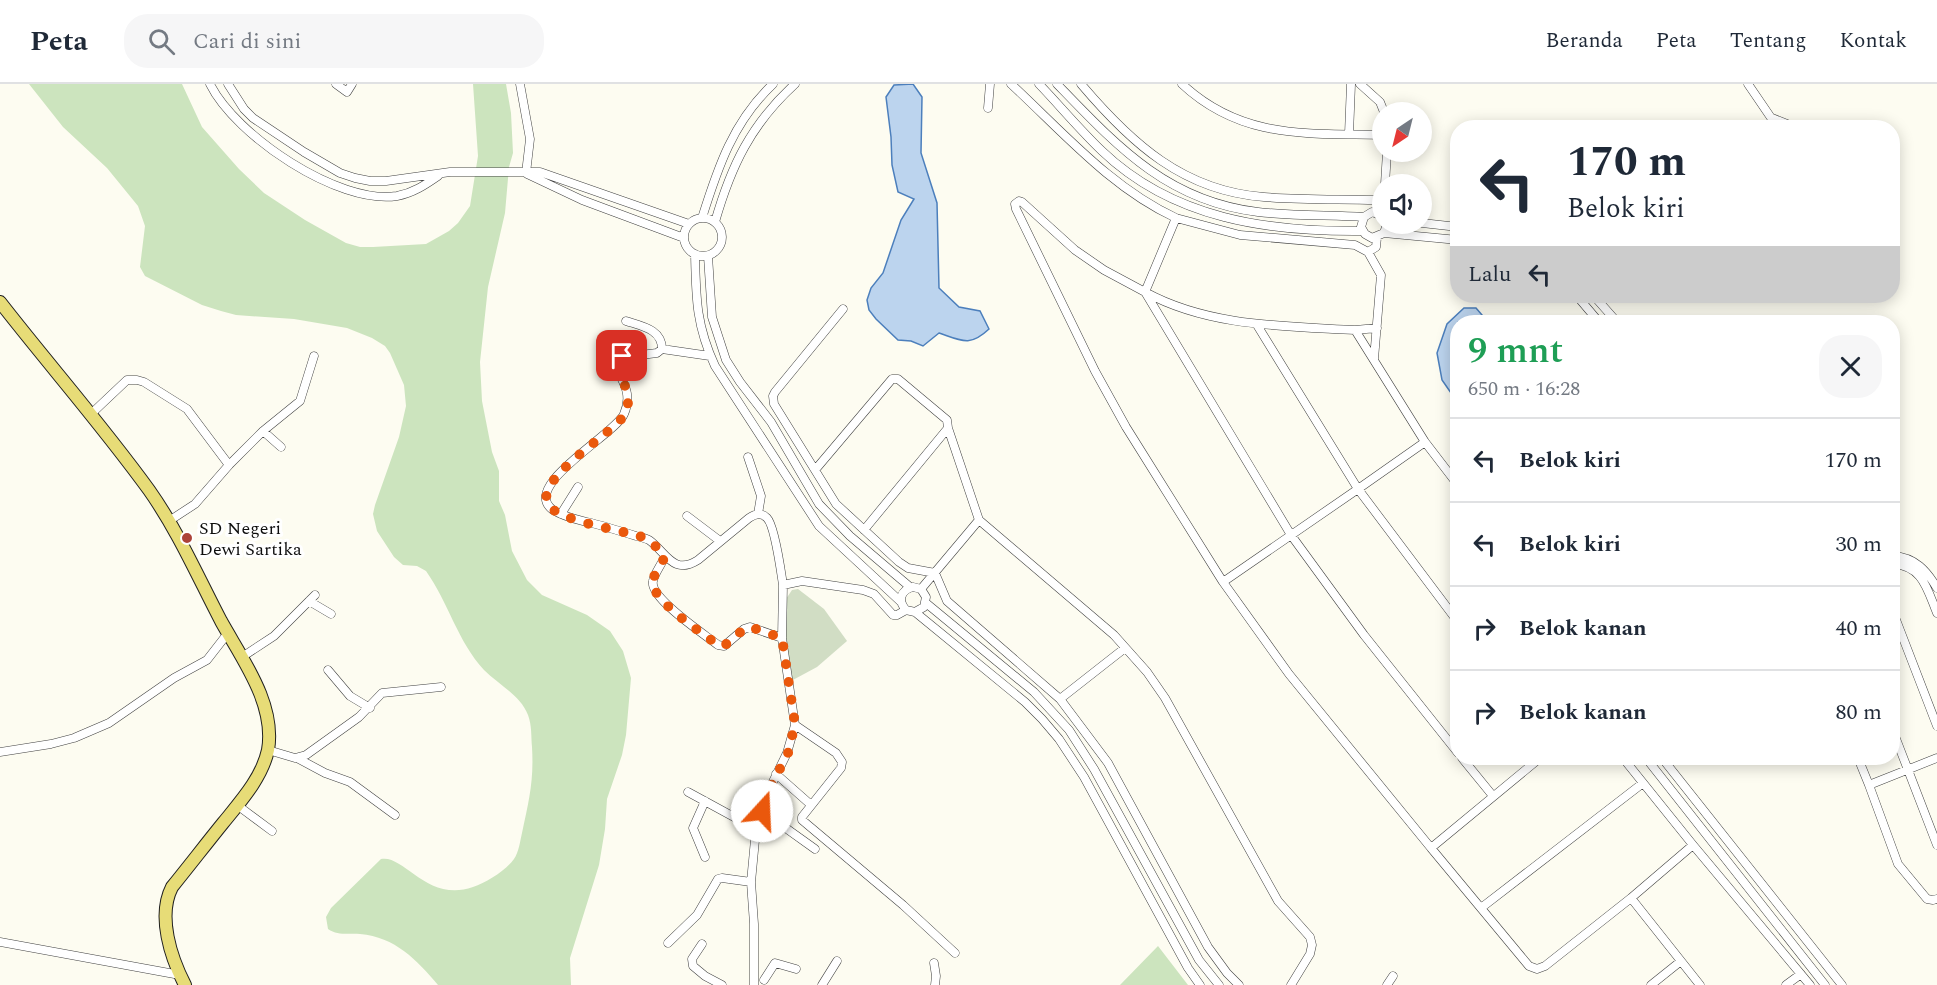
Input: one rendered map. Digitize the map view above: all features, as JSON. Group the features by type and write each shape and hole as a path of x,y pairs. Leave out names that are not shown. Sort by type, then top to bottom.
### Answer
{"main road":[{"path":"0,302 91,414 169,521 242,657 264,705 269,732 268,750 257,776 237,806 172,887 168,896 165,915 170,943 182,980"}],"street":[{"path":"210,84 216,97 250,134 298,166 334,186 364,195 395,196 410,193 439,175"},
{"path":"228,84 252,118 340,173 370,181 462,172 540,172 689,224"},
{"path":"336,84 347,92 352,84"},
{"path":"520,84 530,139 526,173"},
{"path":"702,218 721,159 734,133 763,93 773,84"},
{"path":"715,222 731,174 747,141 775,103 795,84"},
{"path":"988,108 990,84"},
{"path":"1011,84 1102,169 1139,198 1176,218 1240,236 1355,245 1368,252 1381,275 1374,359"},
{"path":"1039,84 1103,152 1139,180 1194,209 1234,220 1316,231 1363,231"},
{"path":"1057,84 1112,142 1134,160 1164,181 1192,194 1256,212 1364,217 1372,212"},
{"path":"1082,84 1112,120 1136,142 1163,163 1188,177 1213,186 1262,197 1372,200"},
{"path":"1182,84 1210,107 1249,124 1300,133 1372,135"},
{"path":"1349,134 1351,84"},
{"path":"1360,84 1380,102"},
{"path":"1748,84 1772,118 1777,120"},
{"path":"526,173 582,200 684,238"},
{"path":"1377,328 1355,330 1257,325 1195,312 1157,298 1091,262 1061,239 1022,202 1015,204 1105,390 1157,479 1223,582 1289,674 1529,966 1537,969 1545,966 1693,845"},
{"path":"1364,217 1361,224 1368,236 1450,239"},
{"path":"702,218 715,222 723,238 720,247 708,256 695,255 687,248 684,238 689,224 702,218"},
{"path":"1145,292 1176,218"},
{"path":"1432,224 1450,226"},
{"path":"1368,252 1376,247 1380,235"},
{"path":"695,255 698,320 710,356 730,392 759,431 813,519 839,547 901,602 906,610"},
{"path":"708,256 712,316 726,360 771,422 825,511 850,536 910,587 921,589 926,597 926,603 920,611 915,612"},
{"path":"1145,292 1291,534 1364,635 1450,743"},
{"path":"1583,303 1593,315"},
{"path":"1600,303 1611,315"},
{"path":"843,309 773,396 774,404 836,504 899,562 908,568 935,573"},
{"path":"626,321 649,328 657,334 662,341 662,349"},
{"path":"1257,325 1358,489 1450,611"},
{"path":"1355,330 1425,442 1450,475"},
{"path":"710,356 662,349 657,353 616,358 616,366 627,386 626,410 623,417 556,476 545,497 550,507 569,518 648,540 675,563 686,565 698,560 749,518 758,514 766,517 771,525 783,585 782,638 795,724 788,753 766,796 756,829 751,882 754,924 753,985"},
{"path":"169,521 201,498 229,465 263,431 300,401 314,356"},
{"path":"815,470 892,379 898,379 947,420 979,520 1098,619 1147,672 1165,698 1278,901 1310,937 1312,945 1310,954 1291,985"},
{"path":"91,414 127,381 144,382 187,409 229,465"},
{"path":"864,530 948,428"},
{"path":"263,431 281,447"},
{"path":"1223,582 1425,442"},
{"path":"748,457 761,496 758,514"},
{"path":"561,514 578,487"},
{"path":"687,516 720,541"},
{"path":"921,589 979,520"},
{"path":"665,556 652,582 655,593 663,602 718,645 724,646 744,629 750,627 782,638"},
{"path":"1900,557 1916,562 1928,573 1937,588"},
{"path":"1900,565 1912,568 1919,574 1937,613"},
{"path":"935,573 947,601 1060,699 1107,763 1208,947 1239,985"},
{"path":"783,585 802,581 863,590 874,594 893,615 906,610 915,612 1025,702 1059,739 1084,777 1188,968 1200,985"},
{"path":"901,602 901,595 910,587"},
{"path":"242,657 274,636 312,598 331,614"},
{"path":"926,603 1034,692 1069,730 1094,769 1199,960 1219,985"},
{"path":"1900,630 1937,726"},
{"path":"0,752 74,738 109,723 174,678 207,660 228,633"},
{"path":"1060,699 1125,648"},
{"path":"328,670 350,696 369,708"},
{"path":"295,758 301,758 312,752 369,708 378,696 388,692 441,687"},
{"path":"795,724 836,753 842,762 841,768 810,804 802,820 903,905 955,953"},
{"path":"1900,749 1937,845"},
{"path":"268,750 295,758 350,782 395,815"},
{"path":"1869,785 1937,758"},
{"path":"1468,765 1493,796"},
{"path":"1431,848 1531,765"},
{"path":"1629,765 1810,985"},
{"path":"1652,765 1825,985"},
{"path":"1668,765 1842,985"},
{"path":"1861,765 1898,864 1927,899 1937,899"},
{"path":"776,774 810,804"},
{"path":"1481,908 1643,783"},
{"path":"688,792 756,829"},
{"path":"705,801 693,828 705,857"},
{"path":"237,806 272,831"},
{"path":"762,811 815,849"},
{"path":"668,943 697,915 718,879 751,882"},
{"path":"1631,898 1700,985"},
{"path":"0,942 182,980"},
{"path":"702,944 692,959 693,966 722,985"},
{"path":"824,984 837,961"},
{"path":"1651,985 1681,961"},
{"path":"754,975 765,983 775,963 796,969"},
{"path":"934,963 935,985"},
{"path":"1786,985 1801,974"},
{"path":"1387,985 1393,976"}],"green space":[{"path":"29,84 182,84 202,127 264,193 346,243 360,247 373,247 426,244 458,223 470,206 478,156 473,84 506,84 511,113 513,153 509,167 505,213 488,287 480,362 482,401 492,452 499,471 499,501 505,515 512,551 527,580 542,595 587,615 610,631 623,651 631,678 626,735 622,755 607,799 599,865 570,958 571,985 438,985 422,967 395,945 373,936 340,933 328,929 326,917 331,908 381,859 390,859 442,889 457,890 484,882 501,872 510,863 518,850 530,790 532,759 531,727 528,715 515,696 484,670 475,659 426,571 417,566 403,565 394,557 377,531 373,514 375,505 399,437 406,406 404,385 385,346 347,328 294,319 236,315 221,311 202,305 145,276 140,267 145,226 138,206 107,168 63,127"},
{"path":"798,589 824,609 847,641 817,667 791,681 784,623 786,599 792,590"},
{"path":"1158,946 1188,985 1120,985"}],"water":[{"path":"913,84 922,97 921,153 937,203 939,288 959,307 980,311 989,329 971,340 960,340 939,333 923,346 911,341 898,340 869,310 867,300 871,288 883,273 901,220 914,199 898,192 892,165 886,97 894,85"},
{"path":"1464,308 1476,308 1482,315 1457,315"},
{"path":"1450,321 1450,392 1442,380 1437,353"}],"place":[{"name":"SD Negeri Dewi Sartika","path":"187,538"}],"route":[{"path":"622,356 616,358 615,361 627,386 626,410 623,417 556,476 546,493 547,504 553,510 569,518 648,540 665,556 652,582 655,593 663,602 718,645 724,646 730,643 744,629 750,627 782,638 795,724 788,753 770,785 762,811"}]}
